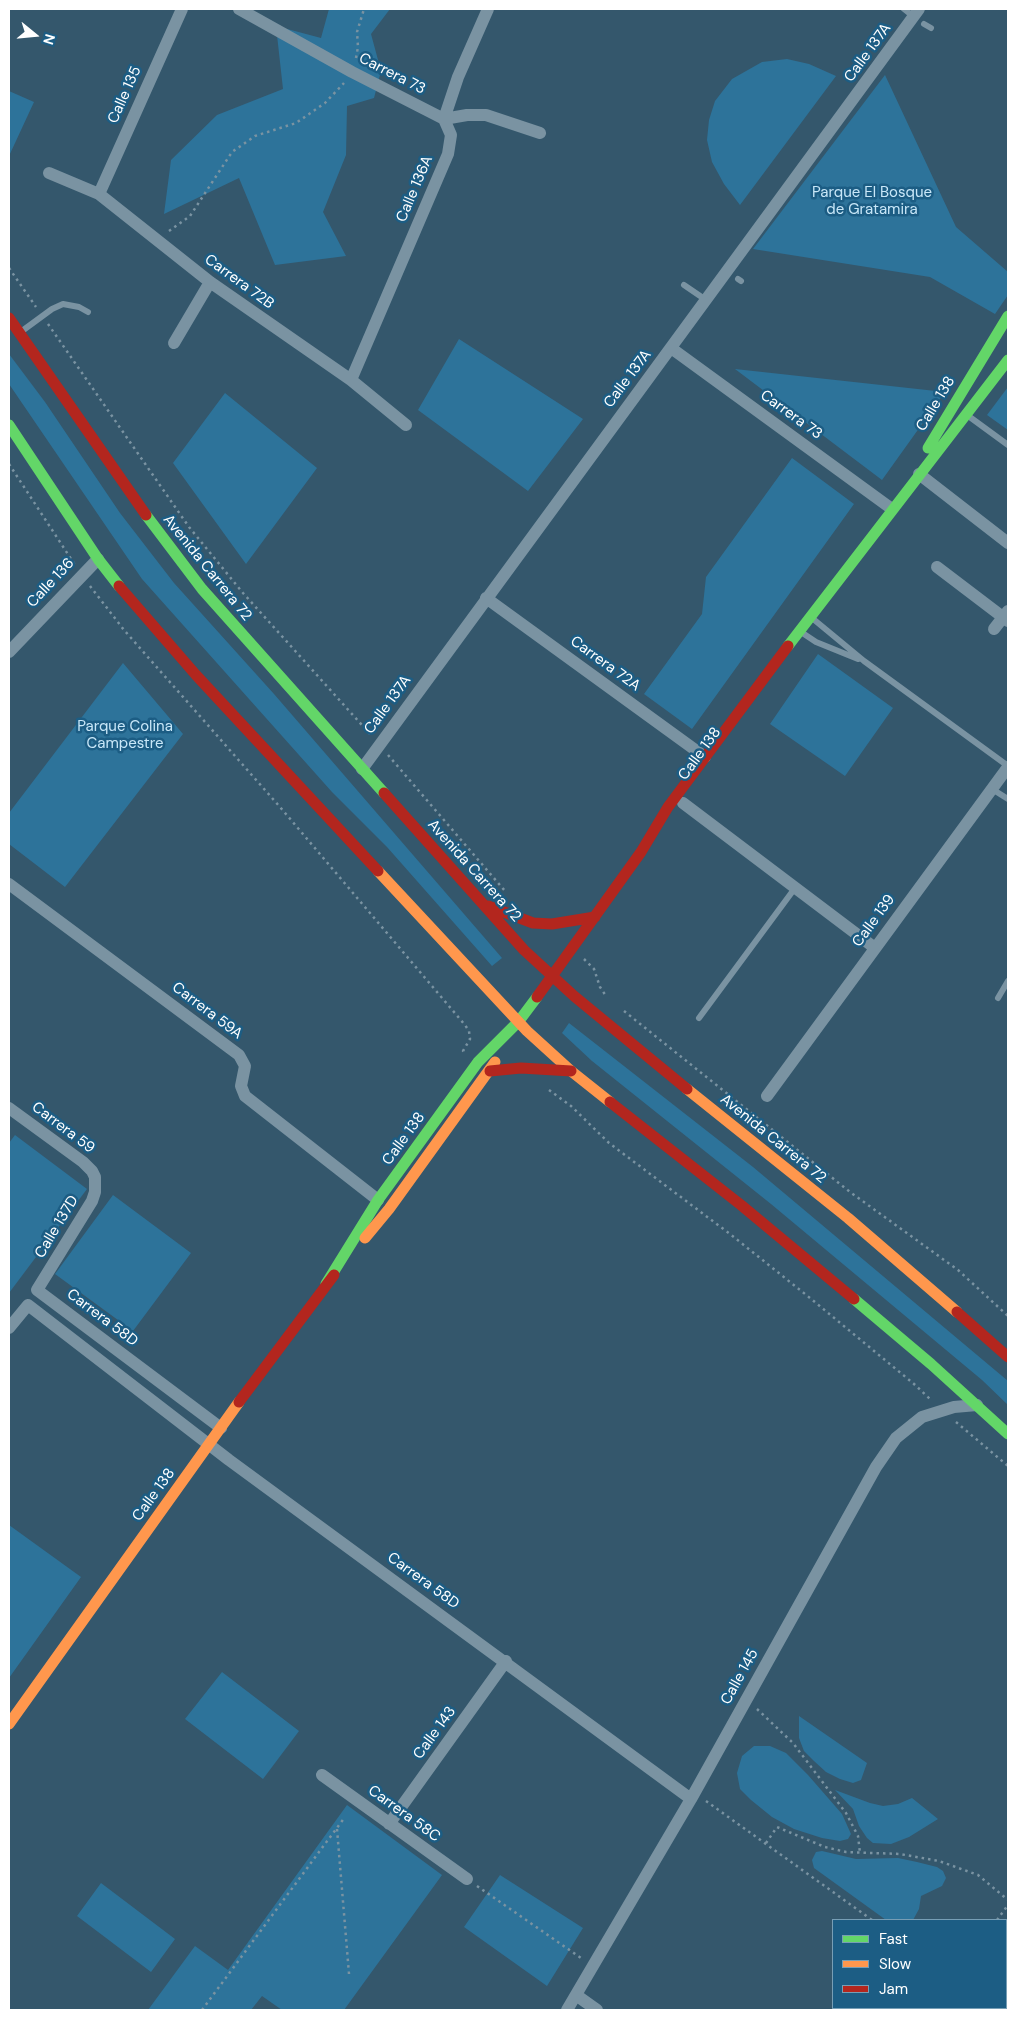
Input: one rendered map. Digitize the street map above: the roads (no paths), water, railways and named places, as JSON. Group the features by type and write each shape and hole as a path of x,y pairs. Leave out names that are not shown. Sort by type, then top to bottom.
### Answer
{"main road":[{"name":"Calle 138","path":"892,509 961,391 1008,316"},
{"name":"Avenida Carrera 72","path":"9,318 169,548 202,589 524,950 641,1052 848,1218 1008,1357"},
{"name":"Calle 138","path":"326,1284 390,1209 490,1071 519,1021 641,852 668,807 892,509 1008,360"},
{"path":"9,425 98,559 141,613 196,675 519,1021 571,1071 741,1205 931,1364 1008,1434"},
{"name":"Calle 138","path":"641,852 683,803 749,712 774,667"},
{"path":"481,902 516,918 533,922 552,924 595,917"},
{"name":"Calle 138","path":"9,1724 209,1443 326,1284 378,1200 478,1062 519,1021"},
{"path":"490,1071 521,1068 571,1071"}],"street":[{"name":"Calle 135","path":"99,194 182,9"},
{"name":"Carrera 73","path":"239,9 352,72 444,119"},
{"path":"488,9 458,78 444,119 467,115 486,115 540,133"},
{"name":"Calle 137A","path":"362,769 706,300 919,17"},
{"name":"Calle 136A","path":"351,380 448,154 451,135 444,119"},
{"name":"Carrera 72B","path":"48,173 99,194 210,282 351,380 406,425"},
{"path":"174,343 210,282"},
{"name":"Carrera 73","path":"671,348 892,509"},
{"path":"919,474 1008,543"},
{"name":"Calle 136","path":"9,652 98,559"},
{"path":"937,567 1007,617 994,629"},
{"name":"Carrera 72A","path":"486,598 705,757"},
{"name":"Calle 139","path":"767,1096 1008,766"},
{"path":"683,803 875,948"},
{"name":"Carrera 59A","path":"9,884 239,1054 245,1066 241,1086 245,1096 378,1200"},
{"name":"Carrera 59","path":"9,1108 83,1162 95,1177"},
{"name":"Calle 137D","path":"37,1290 92,1201 95,1192 95,1177"},
{"name":"Carrera 58D","path":"37,1290 221,1428"},
{"name":"Carrera 58D","path":"9,1328 28,1305 230,1460 693,1796"},
{"path":"136,1387 147,1372"},
{"name":"Calle 145","path":"568,2010 693,1796 876,1467 896,1438 922,1417 954,1407 977,1406"},
{"name":"Calle 143","path":"389,1824 506,1661"},
{"name":"Carrera 58C","path":"322,1775 467,1880"},
{"path":"576,1995 597,2010"}],"lane":[{"path":"904,9 919,17 931,28"},
{"path":"684,285 706,300"},
{"path":"19,333 52,308 63,304 79,307 88,312"},
{"path":"966,414 1008,446"},
{"path":"811,618 864,661 1008,766"},
{"path":"800,632 816,642 864,661"},
{"path":"992,789 1008,800"},
{"path":"699,1018 795,888"},
{"path":"998,998 1008,981"}],"park label":[{"name":"Parque El Bosque de Gratamira","path":"872,202"},
{"name":"Parque Colina Campestre","path":"125,736"}]}
